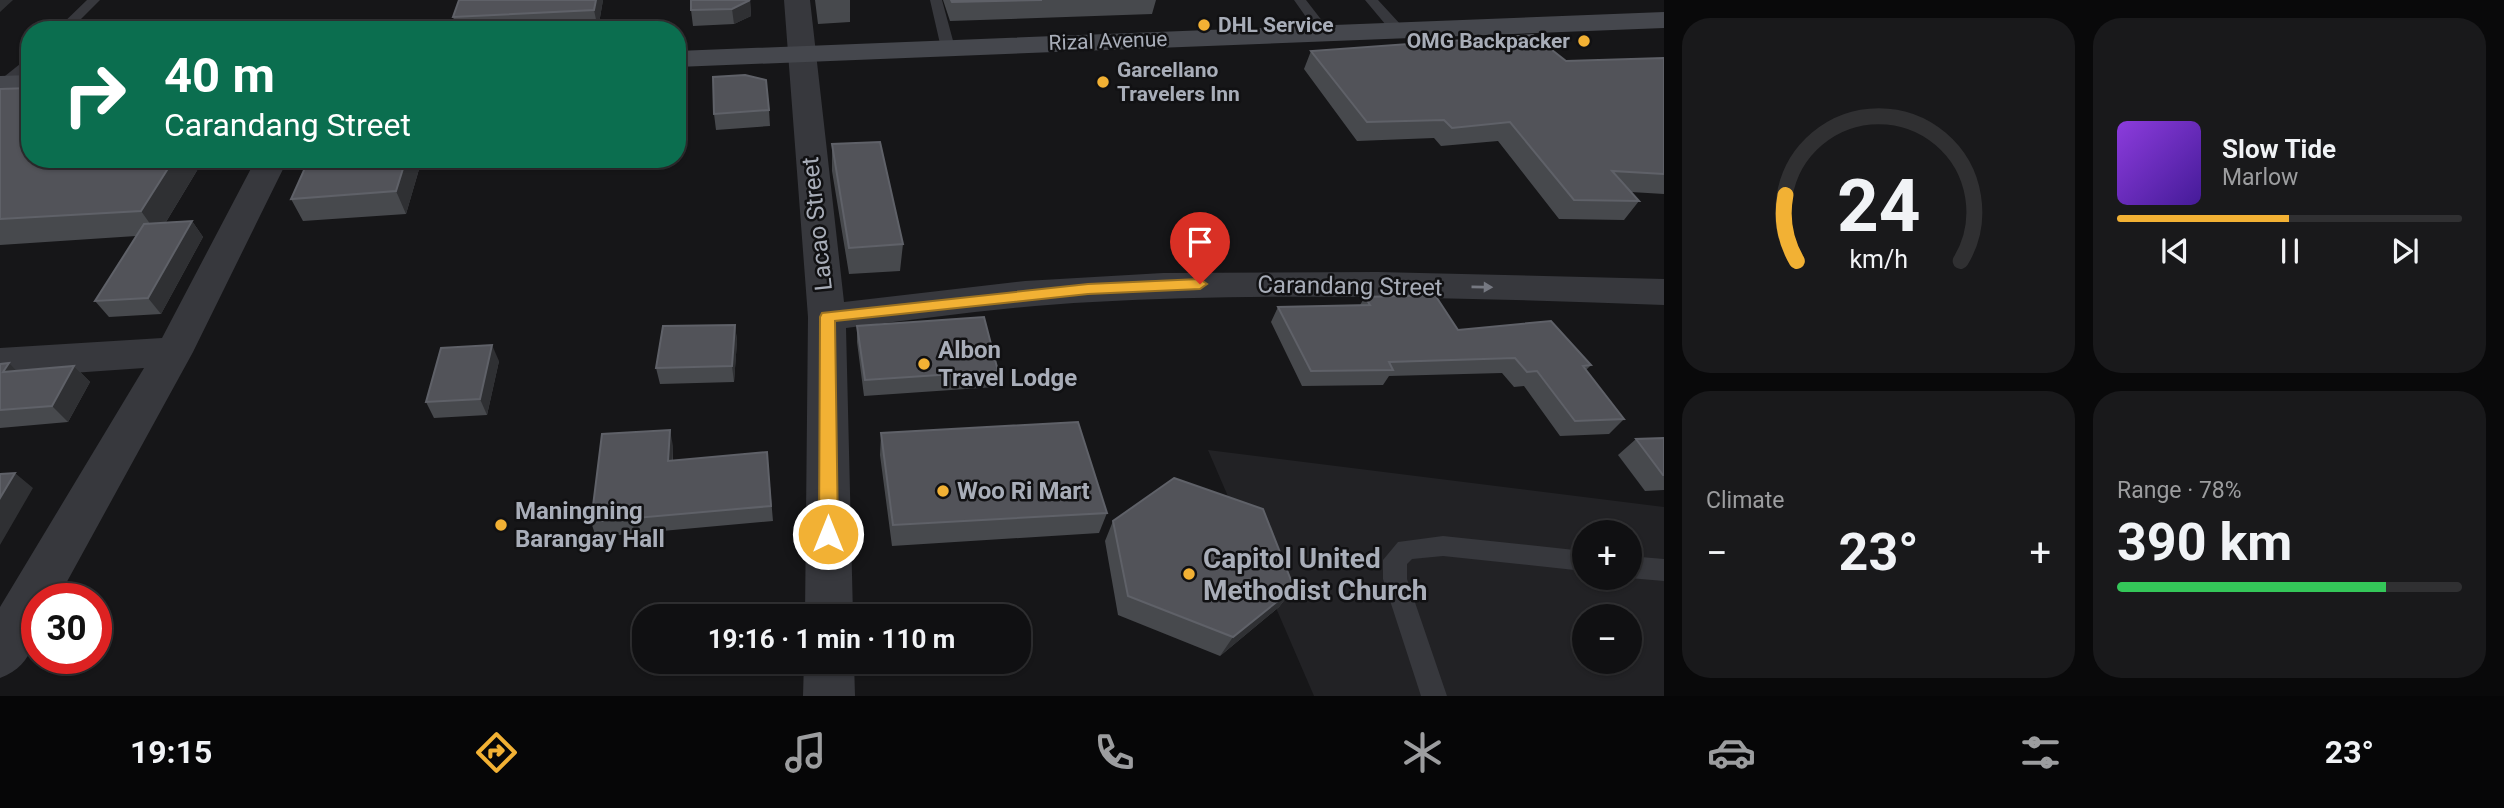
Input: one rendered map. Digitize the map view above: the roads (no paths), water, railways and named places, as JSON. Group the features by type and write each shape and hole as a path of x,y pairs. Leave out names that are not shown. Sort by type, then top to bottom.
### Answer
{"main road":[{"name":"Rizal Avenue","path":"686,59 1323,31 1664,20"}],"street":[{"name":"Lacao Street","path":"797,0 827,317 829,604"},
{"path":"0,654 174,352 267,168"},
{"name":"Carandang Street","path":"827,317 1088,289 1200,284 1664,292"},
{"path":"0,363 174,352"},
{"path":"829,674 829,696"}],"lane":[{"path":"72,21 94,0"},
{"path":"936,0 948,48"},
{"path":"1300,0 1323,31"},
{"path":"1371,0 1396,29"},
{"path":"1434,696 1395,579 1395,560 1406,549 1443,546 1572,560"},
{"path":"1642,567 1664,570"}],"place":[{"name":"DHL Service","path":"1204,25"},
{"name":"OMG Backpacker","path":"1584,41"},
{"name":"Garcellano Travelers Inn","path":"1103,82"},
{"name":"Albon Travel Lodge","path":"924,364"},
{"name":"Woo Ri Mart","path":"943,491"},
{"name":"Maningning Barangay Hall","path":"501,525"},
{"name":"Capitol United Methodist Church","path":"1189,574"}]}
